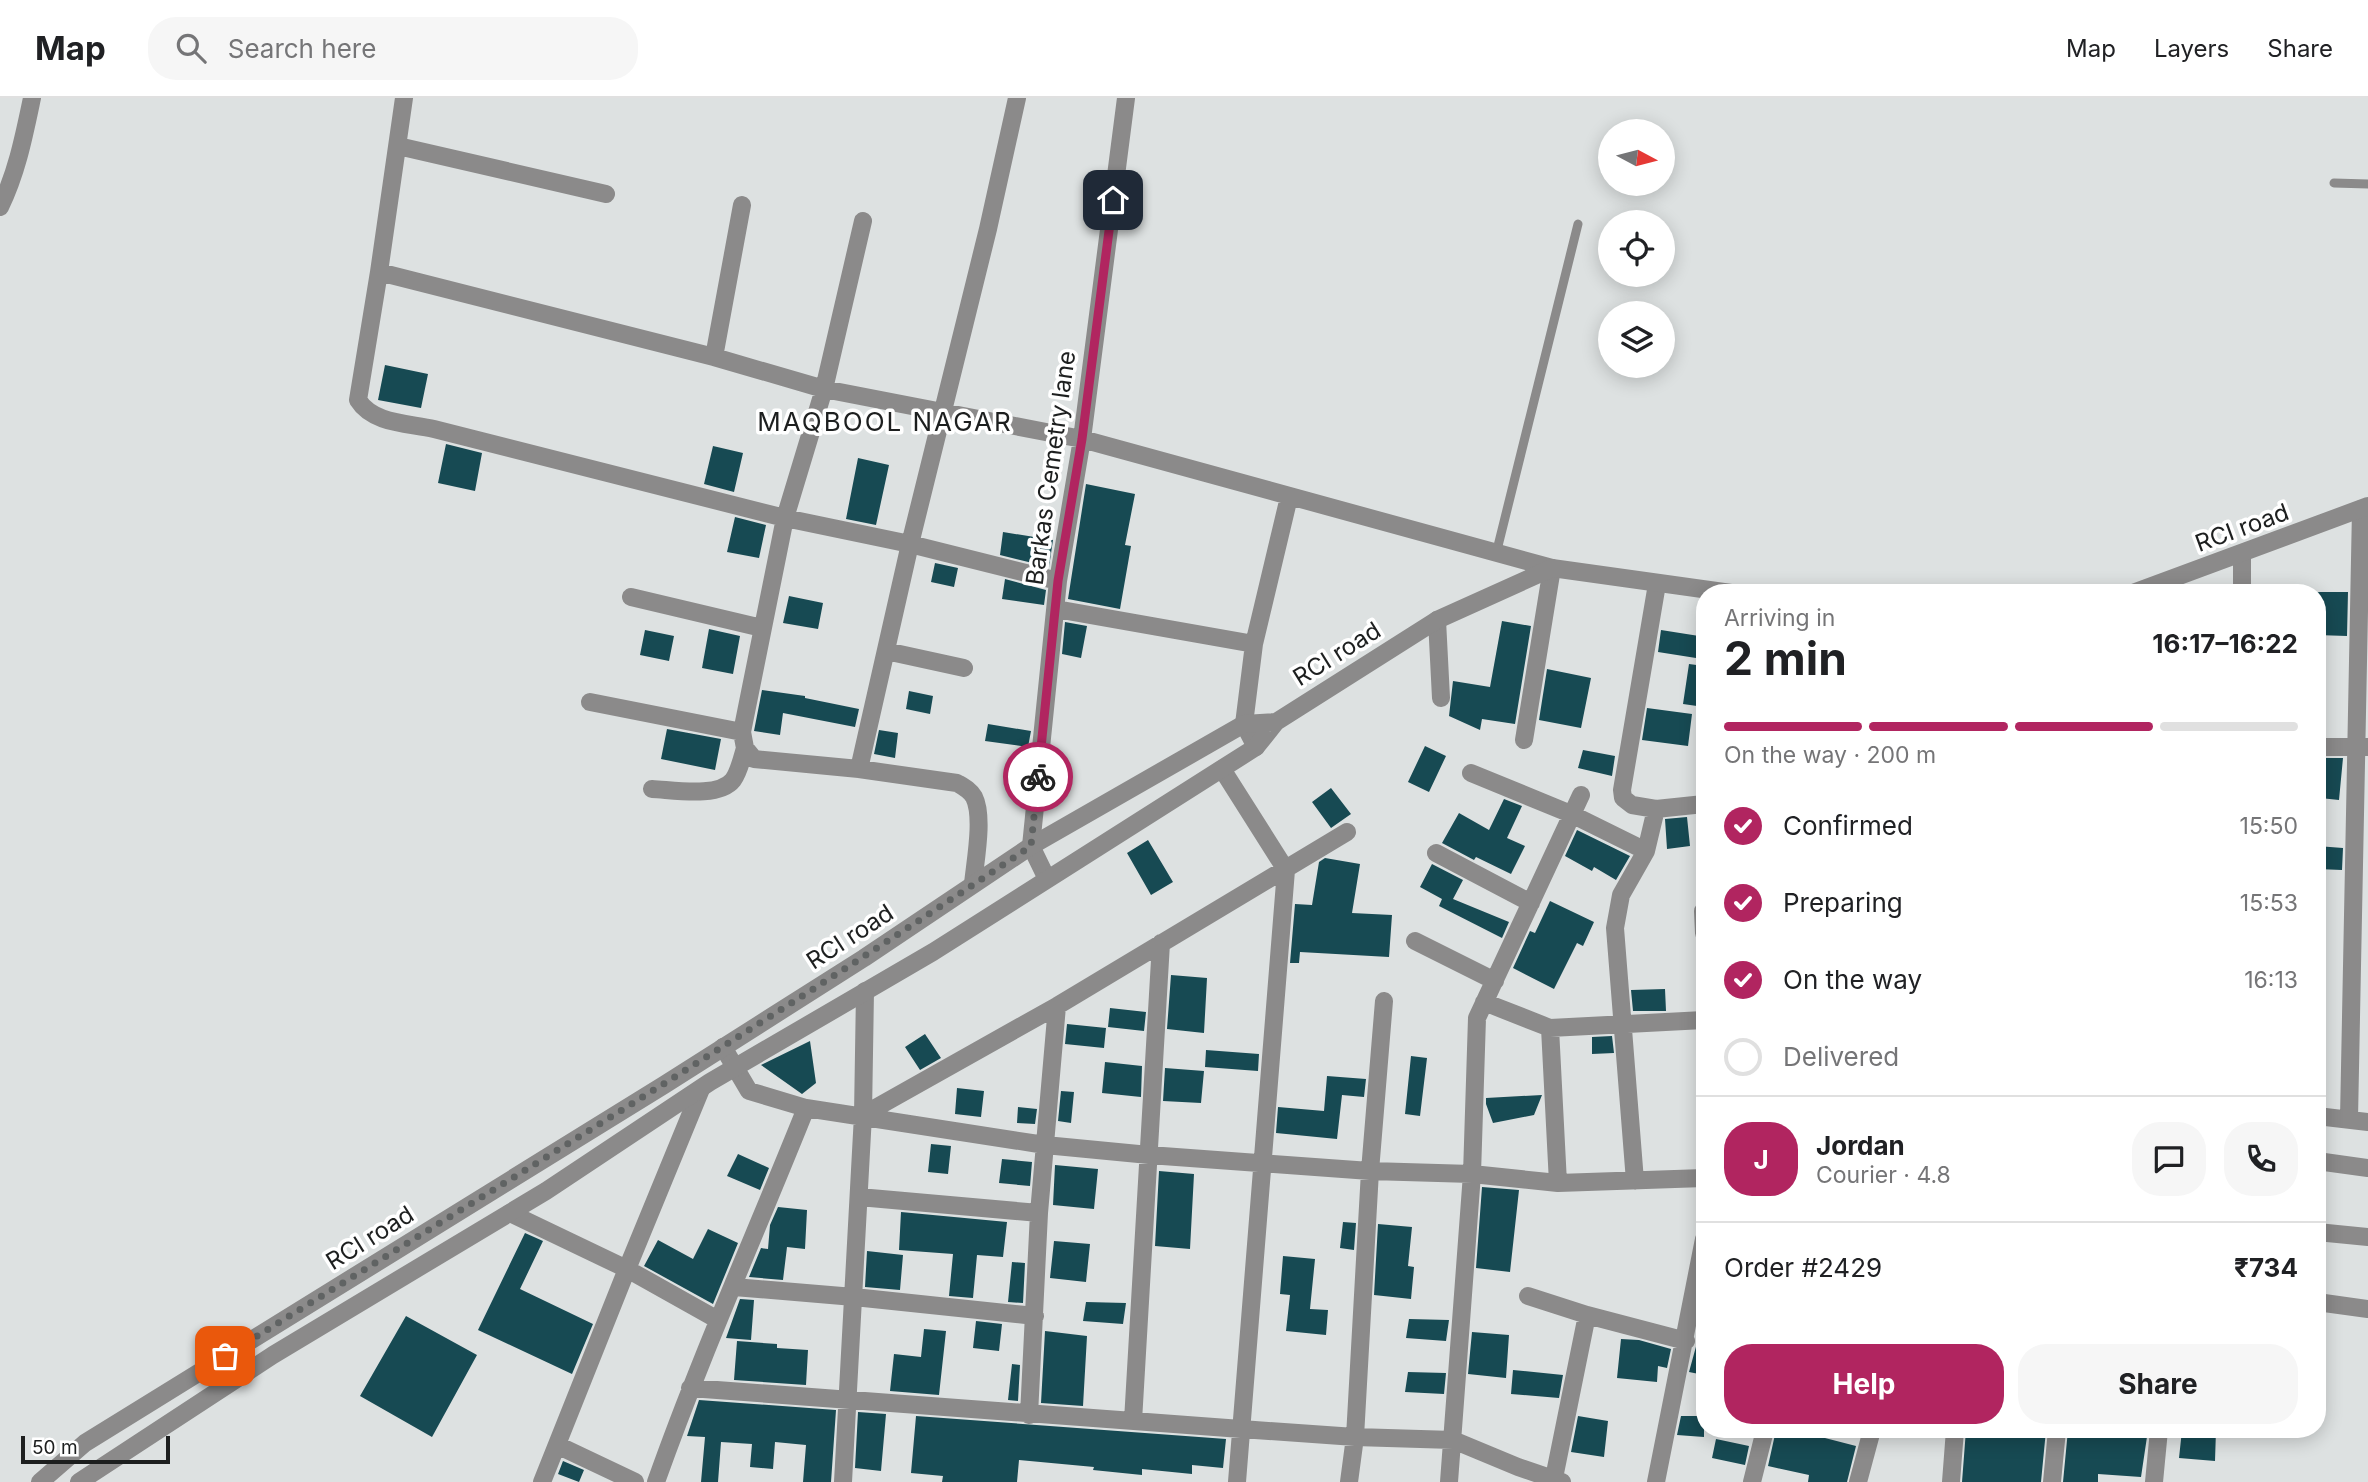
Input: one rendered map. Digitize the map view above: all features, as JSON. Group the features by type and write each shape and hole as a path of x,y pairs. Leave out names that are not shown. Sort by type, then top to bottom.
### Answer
{"street":[{"path":"0,207 20,156 32,98"},
{"path":"404,98 358,400 365,412 378,418 434,429 785,518 910,544 1058,581"},
{"path":"859,769 1017,98"},
{"name":"Barkas Cemetry lane","path":"1031,846 1058,581 1082,439 1126,98"},
{"path":"398,146 606,194"},
{"path":"715,358 742,205"},
{"path":"652,789 713,791 724,788 734,779 744,740 762,628 785,518 824,389 863,221"},
{"path":"379,272 715,358 824,389 1082,439 1552,568 1696,589"},
{"path":"1256,747 1244,724 1254,644 1289,497"},
{"path":"2348,1119 2362,747 2364,508"},
{"name":"RCI road","path":"2159,584 2364,508"},
{"path":"2242,555 2242,584"},
{"path":"1524,740 1552,568"},
{"name":"RCI road","path":"40,1482 85,1443 723,1047 864,958 1031,846 1244,724 1276,722 1437,620 1552,568"},
{"path":"1657,584 1622,790 1623,798 1632,805 1656,809 1696,805"},
{"path":"631,597 762,628"},
{"path":"1056,609 1254,644"},
{"path":"1437,620 1441,698"},
{"path":"886,651 964,668"},
{"path":"590,702 744,740 754,759 767,762 859,769 957,783 968,789 974,797 978,812 973,884"},
{"path":"79,1482 273,1355 510,1213 701,1088 933,952 1222,769 1256,747 1276,722"},
{"path":"2326,747 2362,747"},
{"path":"1222,769 1286,870 1237,1482"},
{"path":"1471,773 1571,814 1647,851"},
{"path":"1448,1482 1472,1174 1477,1018 1581,795"},
{"path":"1635,1181 1625,1024 1615,928 1621,894 1647,851 1656,809"},
{"path":"863,1115 1057,1006 1347,832"},
{"path":"1031,846 1047,879"},
{"path":"1436,853 1531,903"},
{"path":"1415,941 1495,981"},
{"path":"1133,1421 1161,943"},
{"path":"843,1482 846,1400 855,1297 865,991"},
{"path":"1349,1482 1355,1437 1370,1171 1384,1001"},
{"path":"1485,1002 1550,1028 1696,1020"},
{"path":"1029,1415 1039,1213 1057,1006"},
{"path":"1550,1028 1558,1183"},
{"path":"723,1047 748,1091 806,1108 1045,1145 1370,1171 1472,1174 1558,1183 1696,1178"},
{"path":"542,1482 701,1088"},
{"path":"656,1482 690,1388 806,1108"},
{"path":"2326,1117 2368,1122"},
{"path":"2326,1162 2368,1168"},
{"path":"859,1197 1039,1213"},
{"path":"510,1213 627,1269 718,1320"},
{"path":"2326,1233 2368,1237"},
{"path":"1657,1482 1696,1284"},
{"path":"734,1287 1035,1316"},
{"path":"1528,1296 1587,1315 1686,1341"},
{"path":"2326,1303 2368,1309"},
{"path":"690,1388 1029,1415 1355,1437 1453,1440 1515,1474 1558,1480 1587,1315"},
{"path":"1752,1482 1763,1438"},
{"path":"1858,1482 1870,1438"},
{"path":"1951,1482 1954,1438"},
{"path":"2052,1482 2056,1438"},
{"path":"2154,1482 2158,1438"},
{"path":"557,1445 635,1482"}],"lane":[{"path":"2334,183 2368,184"},
{"path":"1496,554 1578,224"}],"building":[{"path":"385,365 428,374 421,408 378,400"},
{"path":"446,444 482,453 475,491 438,483"},
{"path":"713,446 743,453 734,492 704,484"},
{"path":"858,458 889,465 876,525 846,519"},
{"path":"1086,484 1135,494 1125,545 1131,546 1120,609 1068,599"},
{"path":"735,517 766,525 759,558 727,552"},
{"path":"1003,532 1053,540 1049,567 1000,555"},
{"path":"935,563 958,568 954,587 931,582"},
{"path":"1005,579 1046,590 1044,605 1002,599"},
{"path":"2326,592 2348,592 2347,636 2326,635"},
{"path":"789,596 823,603 818,629 783,623"},
{"path":"1502,621 1531,626 1515,724 1482,719 1480,730 1449,716 1453,681 1490,687"},
{"path":"1065,622 1087,626 1081,658 1062,654"},
{"path":"709,629 740,636 733,674 702,668"},
{"path":"645,630 674,636 669,661 640,655"},
{"path":"1661,630 1696,636 1696,658 1658,652"},
{"path":"1689,664 1696,665 1696,706 1683,704"},
{"path":"1547,669 1591,678 1581,728 1539,720"},
{"path":"762,690 805,696 859,709 855,727 783,713 780,735 754,731"},
{"path":"909,691 933,696 930,714 906,709"},
{"path":"1647,708 1692,714 1688,746 1642,740"},
{"path":"988,724 1031,731 1028,747 985,741"},
{"path":"667,729 721,739 715,770 661,759"},
{"path":"879,730 898,733 895,758 874,754"},
{"path":"1425,746 1446,756 1429,792 1408,782"},
{"path":"1583,750 1615,756 1612,776 1578,768"},
{"path":"2326,758 2343,758 2339,800 2326,799"},
{"path":"1331,788 1351,814 1331,828 1312,802"},
{"path":"1504,799 1522,806 1507,838 1525,846 1511,874 1476,857 1474,860 1442,843 1459,813 1489,830"},
{"path":"1687,817 1690,846 1667,849 1665,819"},
{"path":"1577,830 1630,856 1616,880 1594,867 1592,871 1565,856"},
{"path":"1148,840 1173,882 1151,895 1127,853"},
{"path":"2326,847 2343,848 2342,870 2326,869"},
{"path":"1325,858 1360,864 1352,913 1392,915 1389,957 1300,952 1299,963 1290,963 1295,904 1312,905 1319,862"},
{"path":"1432,864 1463,880 1453,899 1509,922 1502,938 1439,906 1442,899 1420,887"},
{"path":"1550,901 1594,922 1583,946 1577,943 1554,989 1513,968 1530,931 1535,933"},
{"path":"1171,975 1207,978 1204,1033 1167,1029"},
{"path":"1665,989 1666,1011 1633,1011 1631,990"},
{"path":"1110,1008 1146,1012 1144,1031 1108,1027"},
{"path":"1067,1024 1106,1028 1104,1048 1065,1044"},
{"path":"925,1034 941,1058 920,1070 905,1047"},
{"path":"1612,1036 1614,1053 1592,1054 1592,1037"},
{"path":"810,1041 816,1083 802,1094 761,1065"},
{"path":"1206,1050 1259,1054 1258,1071 1205,1067"},
{"path":"1411,1056 1427,1058 1420,1116 1405,1114"},
{"path":"1105,1062 1142,1066 1141,1097 1102,1093"},
{"path":"1165,1068 1204,1071 1201,1103 1163,1101"},
{"path":"1327,1076 1366,1079 1364,1097 1342,1095 1337,1139 1276,1133 1278,1107 1324,1111"},
{"path":"957,1088 984,1091 981,1117 955,1114"},
{"path":"1061,1091 1074,1092 1071,1123 1058,1121"},
{"path":"1542,1095 1534,1115 1493,1123 1486,1104 1486,1098"},
{"path":"1018,1107 1037,1109 1035,1124 1017,1123"},
{"path":"931,1144 951,1146 948,1174 928,1172"},
{"path":"738,1154 769,1168 760,1190 727,1176"},
{"path":"1002,1159 1032,1162 1030,1186 999,1183"},
{"path":"1055,1165 1098,1169 1094,1209 1053,1205"},
{"path":"1159,1171 1194,1174 1190,1249 1155,1246"},
{"path":"1482,1187 1519,1190 1510,1272 1476,1268"},
{"path":"778,1207 807,1210 805,1249 787,1247 783,1280 749,1277 761,1248 768,1249 770,1225"},
{"path":"901,1212 1007,1222 1003,1257 977,1255 973,1298 949,1296 953,1254 899,1250"},
{"path":"1343,1222 1356,1223 1354,1250 1340,1248"},
{"path":"1378,1224 1412,1227 1408,1266 1414,1267 1411,1299 1374,1295"},
{"path":"708,1229 738,1243 713,1304 644,1266 658,1240 693,1259"},
{"path":"525,1233 543,1241 520,1289 593,1324 572,1374 478,1330"},
{"path":"1054,1241 1090,1244 1086,1282 1050,1278"},
{"path":"867,1251 903,1255 900,1290 865,1287"},
{"path":"1283,1256 1315,1259 1310,1309 1328,1310 1326,1335 1286,1331 1290,1295 1280,1294"},
{"path":"1012,1262 1025,1263 1023,1303 1008,1302"},
{"path":"740,1299 754,1300 751,1340 726,1338"},
{"path":"1086,1302 1126,1303 1123,1324 1083,1321"},
{"path":"406,1316 477,1355 432,1437 360,1396"},
{"path":"1409,1319 1449,1320 1446,1341 1406,1338"},
{"path":"976,1321 1002,1324 999,1351 973,1348"},
{"path":"924,1329 946,1331 939,1395 890,1391 894,1354 921,1357"},
{"path":"1045,1331 1087,1336 1083,1406 1041,1403"},
{"path":"1472,1332 1509,1335 1506,1378 1468,1374"},
{"path":"1621,1339 1639,1340 1671,1349 1667,1368 1658,1366 1657,1382 1617,1378"},
{"path":"737,1341 808,1350 806,1385 734,1380"},
{"path":"1696,1347 1696,1373 1689,1372"},
{"path":"1012,1364 1020,1365 1018,1401 1008,1400"},
{"path":"1513,1370 1563,1375 1559,1398 1511,1394"},
{"path":"1408,1372 1446,1373 1444,1394 1405,1392"},
{"path":"699,1400 836,1410 831,1482 803,1482 806,1445 775,1442 773,1469 750,1467 752,1444 721,1442 718,1482 701,1482 705,1437 687,1436"},
{"path":"858,1412 886,1414 881,1471 855,1468"},
{"path":"916,1416 1226,1439 1223,1468 1192,1465 1192,1474 1142,1469 1142,1475 1093,1470 1094,1467 1019,1460 1017,1482 942,1482 943,1476 911,1473"},
{"path":"1578,1416 1608,1421 1604,1457 1571,1452"},
{"path":"1681,1416 1696,1416 1696,1436 1677,1435"},
{"path":"1774,1438 1825,1438 1856,1446 1847,1482 1808,1482 1809,1475 1768,1466"},
{"path":"1965,1438 2045,1438 2041,1482 1962,1482"},
{"path":"2067,1438 2147,1438 2141,1477 2098,1474 2098,1482 2063,1482"},
{"path":"2181,1438 2216,1438 2215,1461 2179,1458"},
{"path":"1716,1439 1749,1446 1745,1465 1712,1458"},
{"path":"563,1461 584,1470 579,1482 558,1474"}],"way so far":[{"path":"225,1356 642,1099 864,958 1031,846 1038,777"}],"district":[{"name":"MAQBOOL NAGAR","path":"885,422"}],"route":[{"path":"1038,777 1058,581 1082,439 1113,200"}]}
